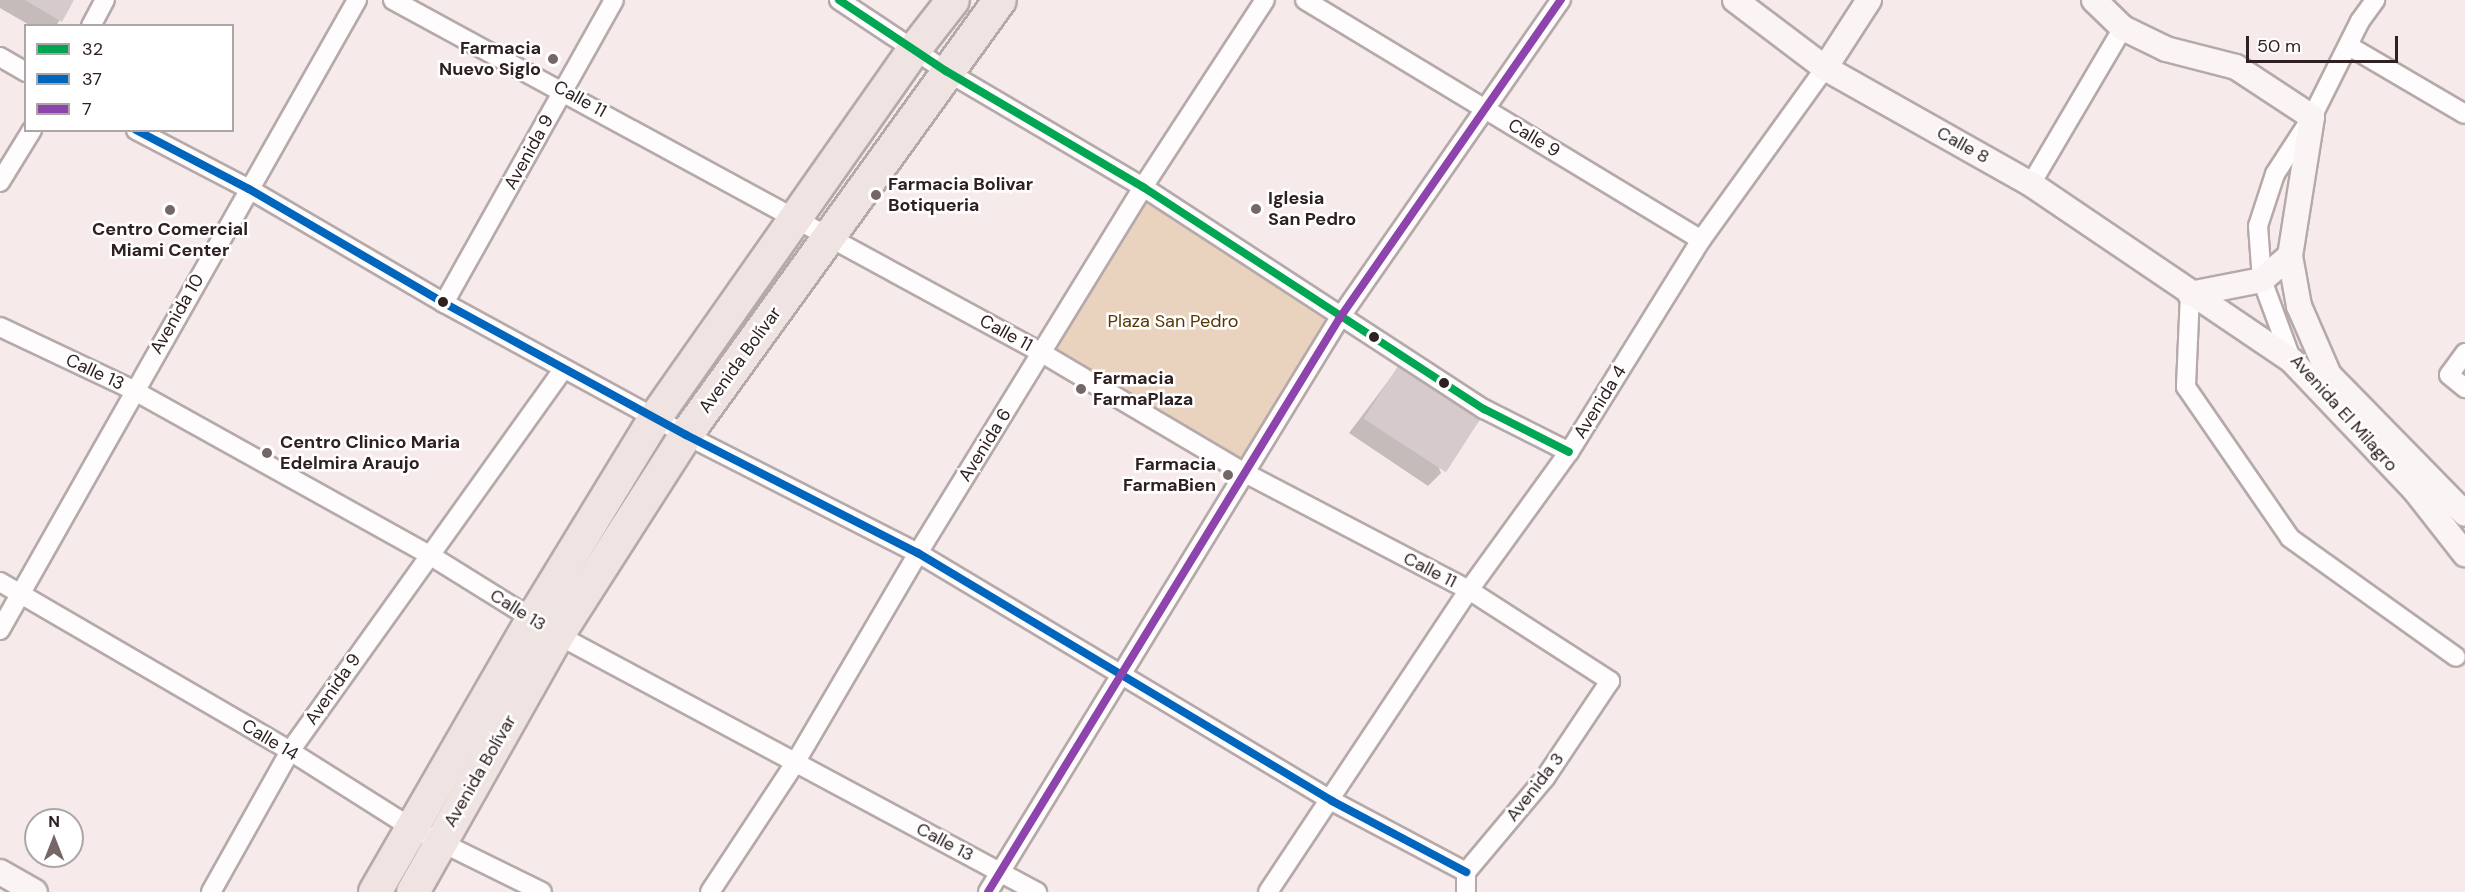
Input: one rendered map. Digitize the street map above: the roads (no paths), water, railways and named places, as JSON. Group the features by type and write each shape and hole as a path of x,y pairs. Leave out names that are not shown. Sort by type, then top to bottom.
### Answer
{"highway":[{"name":"Avenida Bolívar","path":"412,892 655,418 914,50 953,0"},
{"name":"Avenida Bolívar","path":"375,892 410,826 546,627 946,71 1000,0"}],"street":[{"path":"93,24 105,0"},
{"name":"Avenida 10","path":"0,630 132,390 357,0"},
{"name":"Calle 11","path":"393,0 564,90 1042,353 1243,472 1469,590 1610,681"},
{"name":"Avenida 9","path":"444,303 614,0"},
{"path":"839,0 946,71 1143,187 1339,319 1403,354 1484,409 1569,452"},
{"name":"Avenida 6","path":"710,892 795,763 918,554 1143,187 1265,0"},
{"name":"Calle 9","path":"1305,0 1701,240"},
{"path":"988,892 1123,676 1243,472 1339,319 1561,0"},
{"name":"Calle 8","path":"1735,0 1825,68 2031,184 2292,361"},
{"name":"Avenida 4","path":"1268,892 1332,801 1469,590 1569,452 1701,240 1825,68 1869,0"},
{"path":"2094,0 2122,28 2166,49 2236,67 2312,117 2375,0"},
{"path":"2031,184 2122,28"},
{"path":"2349,46 2465,114"},
{"path":"0,57 24,71"},
{"name":"Avenida El Milagro","path":"2312,117 2290,255 2299,306 2329,375 2465,514"},
{"name":"Avenida El Milagro","path":"2312,117 2275,174 2258,226 2262,280 2292,361 2414,489 2465,554"},
{"path":"0,182 31,132"},
{"path":"140,132 249,189 444,303 563,369 918,554 1332,801 1466,872 1466,892"},
{"path":"2290,255 2262,280 2190,294 2186,387 2290,538 2456,657"},
{"name":"Calle 13","path":"0,327 132,390 428,554 546,627 1037,892"},
{"path":"2465,353 2449,375 2465,388"},
{"name":"Avenida 9","path":"211,892 290,751 428,554 563,369"},
{"name":"Calle 14","path":"0,582 290,751 410,826 542,892"},
{"name":"Avenida 3","path":"1466,872 1545,778 1610,681"},
{"path":"0,872 35,892"}],"place":[{"name":"Farmacia Nuevo Siglo","path":"553,59"},
{"name":"Farmacia Bolivar Botiqueria","path":"876,195"},
{"name":"Iglesia San Pedro","path":"1256,209"},
{"name":"Centro Comercial Miami Center","path":"170,210"},
{"name":"Farmacia FarmaPlaza","path":"1081,389"},
{"name":"Centro Clinico Maria Edelmira Araujo","path":"267,453"},
{"name":"Farmacia FarmaBien","path":"1228,475"}],"park label":[{"name":"Plaza San Pedro","path":"1173,321"}]}
